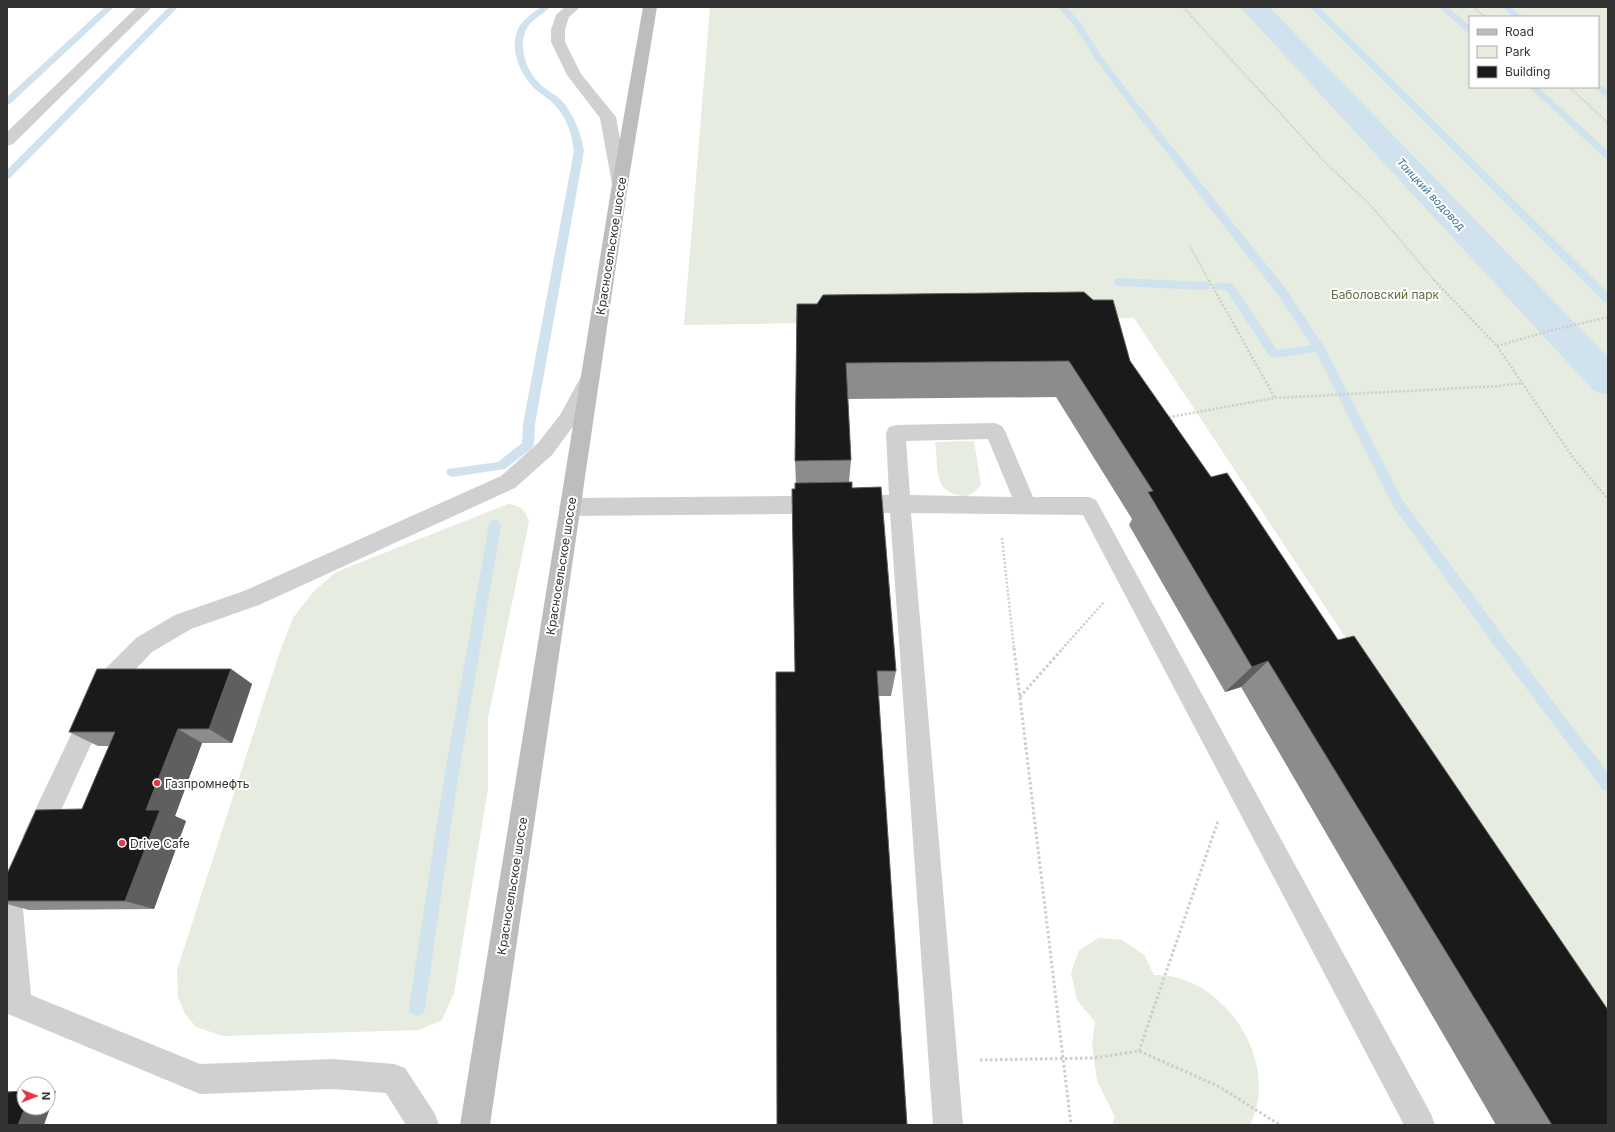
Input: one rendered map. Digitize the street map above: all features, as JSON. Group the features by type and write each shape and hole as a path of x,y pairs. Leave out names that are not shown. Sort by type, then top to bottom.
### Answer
{"main road":[{"name":"Красносельское шоссе","path":"475,1125 620,184 650,7"}],"street":[{"path":"7,141 145,7"},
{"path":"573,7 563,15 558,30 558,42 574,75 608,117 620,184"},
{"path":"424,1125 394,1079 334,1074 200,1079 18,1004 8,898 108,682 144,644 183,622 251,598 508,482 545,449 567,420 590,378"},
{"path":"948,1125 900,504 896,433 995,431 1026,505"},
{"path":"570,506 900,504 1089,506 1420,1125"}],"path":[{"path":"1183,7 1324,161 1373,208 1438,284 1497,346 1574,460 1608,499"},
{"path":"1473,7 1485,16"},
{"path":"1571,88 1608,123"},
{"path":"1190,246 1275,398"},
{"path":"1497,346 1549,331 1608,317"},
{"path":"1177,431 1170,417 1275,398 1500,386 1522,383"},
{"path":"998,505 1019,698 1064,1059 1070,1125"},
{"path":"1019,698 1127,576"},
{"path":"1139,1051 1234,776"},
{"path":"943,1060 1093,1058 1139,1051 1218,1086 1280,1125"}],"green space":[{"name":"Баболовский парк","path":"710,7 1608,7 1608,1034 1134,318 684,325"},
{"path":"974,441 981,485 974,492 966,496 947,491 940,482 935,442"},
{"path":"508,504 522,509 529,522 488,718 488,789 454,993 442,1020 419,1030 223,1036 196,1027 185,1014 178,997 177,970 280,651 293,618 313,592 336,572"},
{"path":"1099,938 1122,940 1144,955 1154,975 1179,978 1203,989 1223,1005 1240,1026 1252,1049 1258,1075 1258,1100 1250,1125 1112,1125 1115,1117 1097,1081 1092,1044 1095,1022 1077,1000 1071,973 1079,950"}],"building":[{"path":"1084,292 1093,300 1113,300 1130,361 1211,477 1227,473 1338,640 1354,636 1608,1010 1608,1125 1552,1125 1268,661 1252,667 1148,492 1153,491 1069,361 846,363 851,460 795,461 797,304 817,304 823,295"},
{"path":"852,482 852,488 881,487 896,671 877,671 907,1125 777,1125 776,672 795,672 792,489 795,489 795,483"},
{"name":"Газпромнефть","path":"97,669 231,669 209,729 178,729 146,810 160,810 125,901 7,901 7,874 36,810 82,809 115,732 69,732"},
{"path":"16,1091 16,1116 22,1116 18,1125 7,1125 7,1092"}],"waterway":[{"path":"7,102 110,7"},
{"path":"7,176 174,7"},
{"path":"452,472 501,466 528,445 529,424 579,151 577,138 571,122 561,106 535,84 523,66 519,51 519,37 524,26 529,20 546,7"},
{"path":"1062,7 1076,23 1097,55 1134,105 1282,292 1319,348"},
{"name":"Таицкий водовод","path":"1254,7 1608,381"},
{"path":"1314,7 1608,299"},
{"path":"1443,7 1469,29"},
{"path":"1506,7 1517,16"},
{"path":"1599,87 1608,95"},
{"path":"1534,88 1608,156"},
{"path":"1119,282 1205,286"},
{"path":"1219,286 1229,287 1274,354 1319,348"},
{"path":"1319,348 1397,502 1501,644 1608,785"},
{"path":"417,1008 450,784 495,525"}],"place":[{"name":"Газпромнефть","path":"157,783"},
{"name":"Drive Cafe","path":"122,843"}]}
